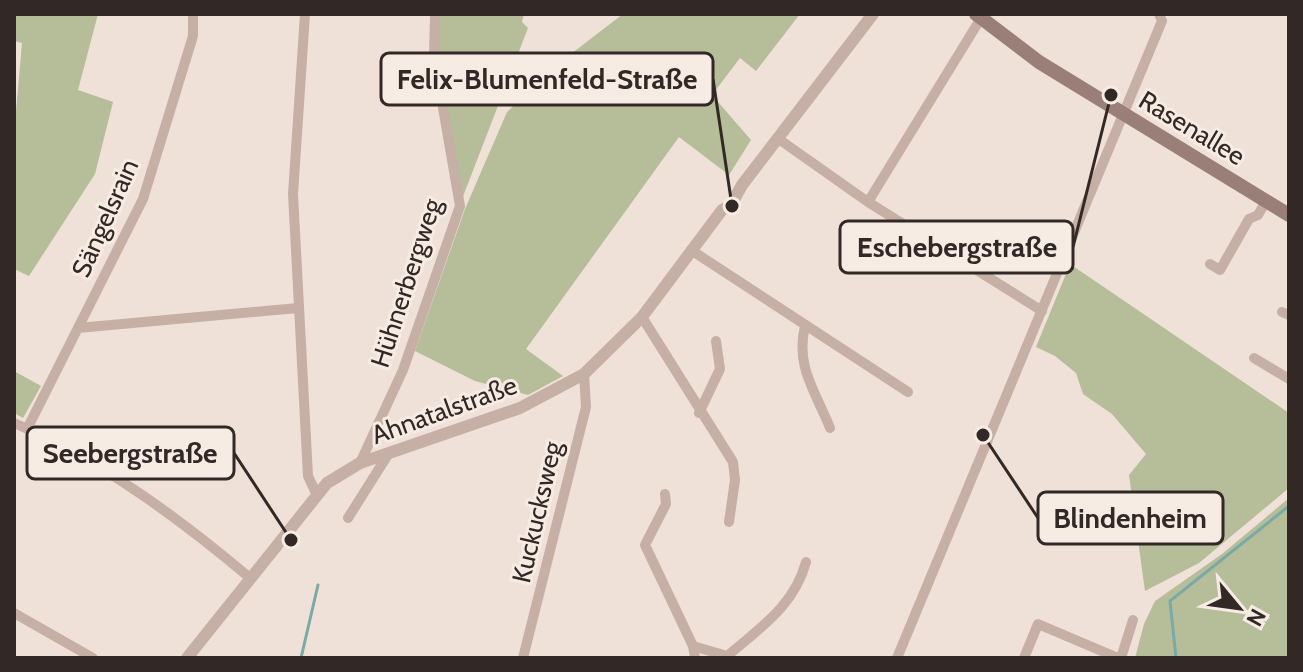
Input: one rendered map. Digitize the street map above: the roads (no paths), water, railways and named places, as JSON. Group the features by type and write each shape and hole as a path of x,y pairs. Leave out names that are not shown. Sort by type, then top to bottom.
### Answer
{"main road":[{"name":"Rasenallee","path":"978,16 1039,62 1289,215"}],"street":[{"name":"Sängelsrain","path":"27,429 143,199 193,36 193,14"},
{"path":"305,14 293,194 308,476 316,493"},
{"name":"Hühnerbergweg","path":"360,463 403,370 460,206 434,56 435,14"},
{"name":"Ahnatalstraße","path":"187,658 316,493 360,463 520,408 584,374 642,317 722,210 729,193 742,185 780,140 873,14"},
{"path":"868,202 978,16"},
{"path":"897,658 1164,16"},
{"path":"780,140 868,202 1042,311"},
{"path":"1210,264 1220,270 1249,219 1258,215 1266,201"},
{"path":"691,250 908,392"},
{"path":"78,328 298,308"},
{"path":"642,317 668,361 694,396 699,413 733,462 735,480 729,522"},
{"path":"805,326 800,346 805,377 830,428"},
{"path":"699,413 720,369 716,341"},
{"path":"1254,358 1289,379"},
{"name":"Kuckucksweg","path":"523,658 586,407 584,374"},
{"path":"14,423 176,518 250,578"},
{"path":"348,518 389,453"},
{"path":"665,494 666,504 645,545 693,646 695,658"},
{"path":"693,646 726,657 774,619 795,588 806,562"},
{"path":"14,613 93,658"},
{"path":"1024,658 1038,624 1119,658 1133,620"}],"waterway":[{"path":"1176,658 1170,601 1289,506"},
{"path":"301,658 318,585"}],"place":[{"name":"Eschebergstraße","path":"1111,95"},
{"name":"Felix-Blumenfeld-Straße","path":"732,206"},
{"name":"Blindenheim","path":"983,435"},
{"name":"Seebergstraße","path":"291,540"}]}
